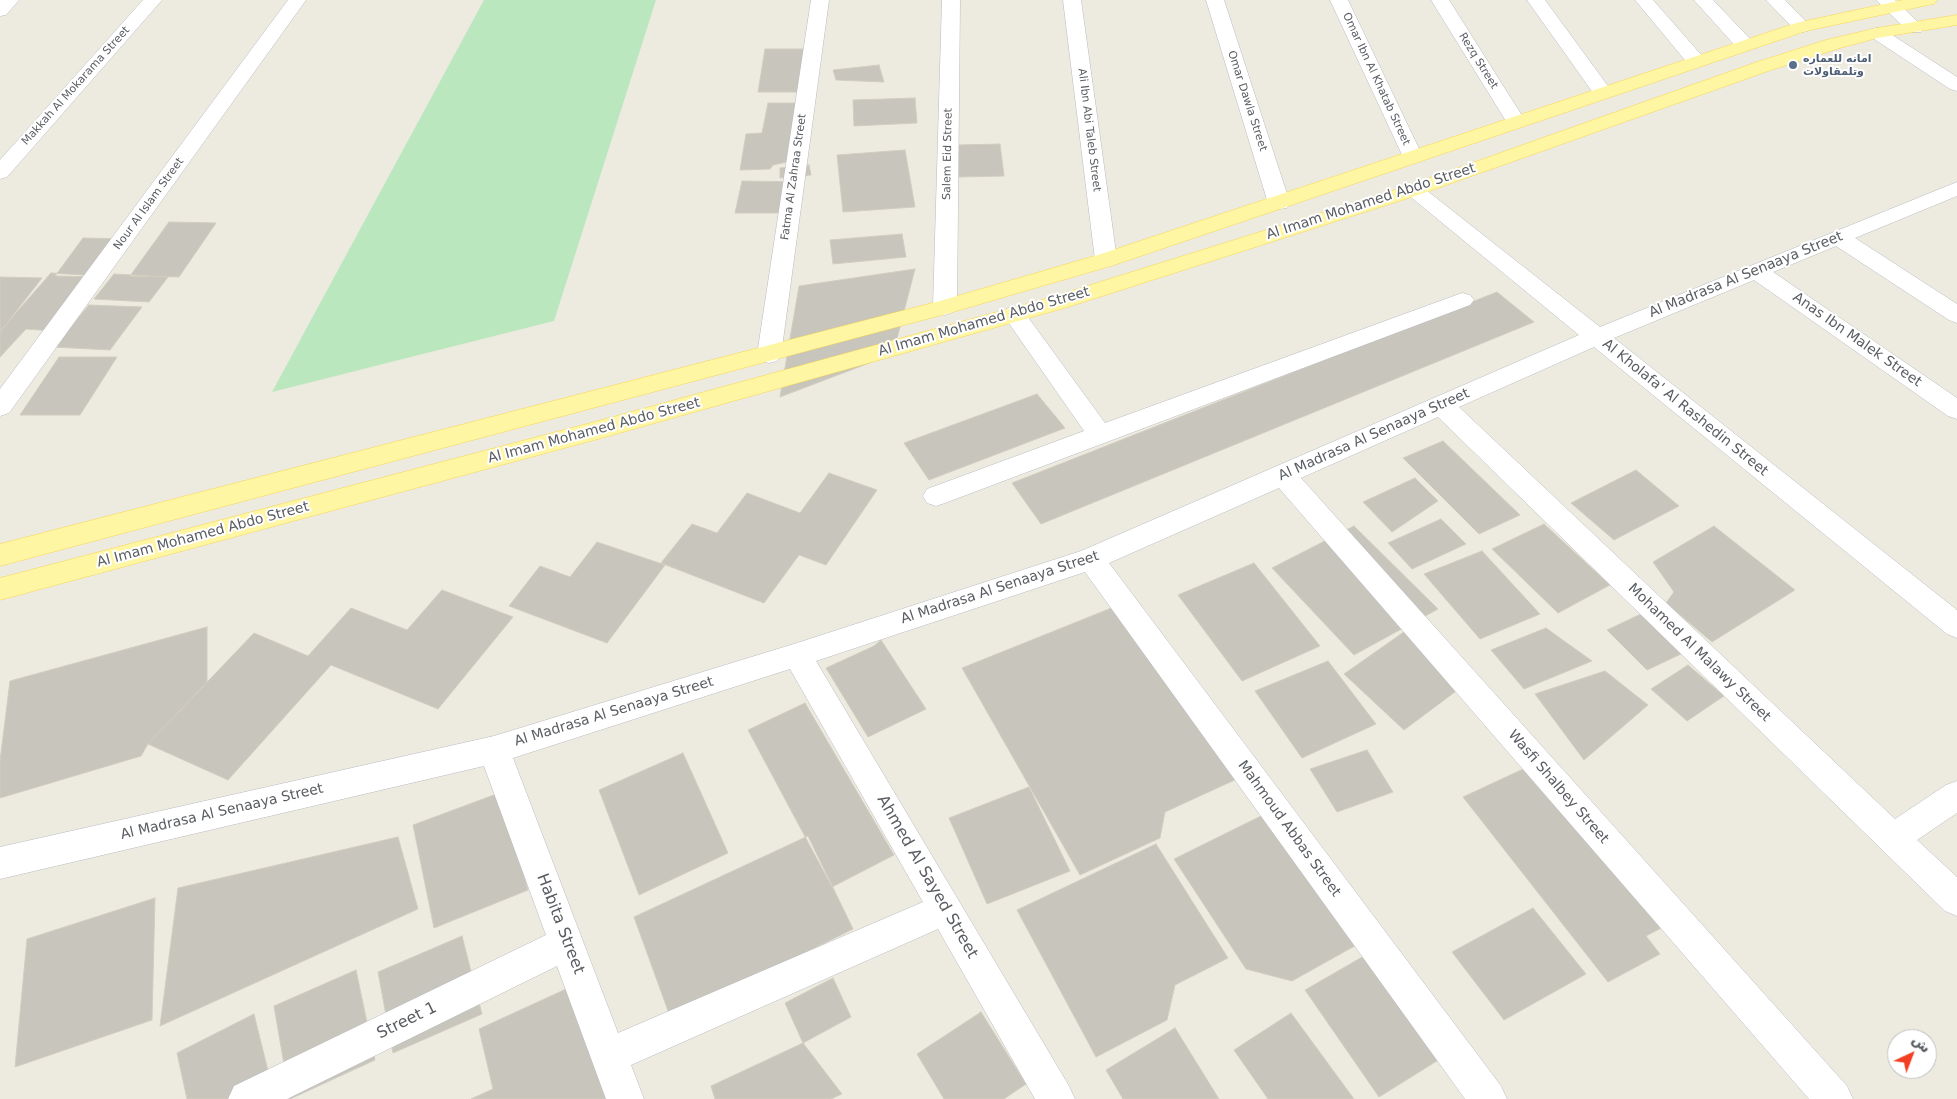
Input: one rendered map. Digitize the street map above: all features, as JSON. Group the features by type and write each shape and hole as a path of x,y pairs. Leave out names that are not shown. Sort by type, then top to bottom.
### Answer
{"main road":[{"name":"Al Imam Mohamed Abdo Street","path":"0,555 769,355 945,307 1106,260 1802,27 1888,3 1928,0"},
{"name":"Al Imam Mohamed Abdo Street","path":"0,589 598,430 1014,314 1414,190 1764,66 1833,44 1877,33 1957,20"}],"street":[{"path":"0,11 10,0"},
{"name":"Makkah Al Mokarama Street","path":"0,173 153,0"},
{"name":"Nour Al Islam Street","path":"0,407 297,0"},
{"name":"Fatma Al Zahraa Street","path":"769,355 820,0"},
{"name":"Salem Eid Street","path":"945,307 951,0"},
{"name":"Ali Ibn Abi Taleb Street","path":"1072,0 1106,260"},
{"name":"Omar Dawla Street","path":"1214,0 1279,203"},
{"name":"Omar Ibn Al Khatab Street","path":"1339,0 1413,157"},
{"name":"Rezq Street","path":"1440,0 1516,122"},
{"path":"1536,0 1603,93"},
{"path":"1644,0 1696,61"},
{"path":"1703,0 1745,45"},
{"path":"1776,0 1802,27"},
{"path":"1888,3 1915,28"},
{"path":"1877,33 1957,85"},
{"name":"Al Kholafa' Al Rashedin Street","path":"1414,190 1957,626"},
{"name":"Al Madrasa Al Senaaya Street","path":"0,863 494,750 797,655 1091,559 1596,337 1953,193"},
{"path":"1838,238 1957,315"},
{"name":"Anas Ibn Malek Street","path":"1756,271 1957,410"},
{"path":"936,496 1462,300"},
{"path":"1014,314 1100,435"},
{"name":"Mohamed Al Malawy Street","path":"1441,405 1957,900"},
{"name":"Wasfi Shalbey Street","path":"1283,475 1834,1099"},
{"name":"Mahmoud Abbas Street","path":"1091,559 1488,1099"},
{"name":"Ahmed Al Sayed Street","path":"797,655 1056,1099"},
{"name":"Habita Street","path":"494,750 625,1099"},
{"path":"1892,838 1957,795"},
{"path":"609,1056 945,909"},
{"name":"Street 1","path":"247,1099 567,943"}],"green space":[{"path":"484,0 656,0 554,321 272,392"}],"building":[{"path":"765,49 820,49 816,92 758,92"},
{"path":"879,65 884,82 836,80 833,70"},
{"path":"915,98 917,123 854,126 853,100"},
{"path":"768,103 813,103 806,158 773,165 770,169 740,170 746,134 762,133"},
{"path":"1000,144 1004,176 959,177 957,145"},
{"path":"905,150 915,207 843,212 837,155"},
{"path":"809,165 811,175 780,178 780,168"},
{"path":"742,181 803,182 798,213 735,213"},
{"path":"169,222 216,223 179,277 130,276"},
{"path":"902,234 906,257 833,264 830,240"},
{"path":"83,238 129,239 102,277 55,276"},
{"path":"915,269 893,354 780,397 799,286"},
{"path":"51,273 99,276 53,331 26,329 0,357 0,331"},
{"path":"114,274 168,277 149,302 94,299"},
{"path":"0,277 42,278 0,332"},
{"path":"1497,292 1534,322 1041,524 1012,483"},
{"path":"89,305 142,307 110,350 54,347"},
{"path":"59,357 117,357 80,415 20,415"},
{"path":"1037,394 1065,428 929,480 904,443"},
{"path":"1443,441 1520,515 1479,534 1403,458"},
{"path":"1636,470 1679,506 1614,540 1571,503"},
{"path":"829,473 877,490 826,565 799,555 764,603 661,563 692,524 717,533 747,493 800,513"},
{"path":"1415,478 1438,501 1392,532 1363,502"},
{"path":"1441,519 1466,544 1412,569 1388,543"},
{"path":"1544,524 1610,585 1558,613 1492,549"},
{"path":"1354,526 1438,609 1354,655 1272,568"},
{"path":"1714,526 1795,590 1712,642 1666,603 1674,592 1653,562"},
{"path":"597,542 665,565 607,643 509,606 540,566 570,577"},
{"path":"1482,551 1540,614 1480,639 1424,574"},
{"path":"1254,563 1320,646 1242,681 1178,595"},
{"path":"442,590 513,617 438,709 331,665 228,780 148,744 254,633 308,656 351,608 407,630"},
{"path":"1119,605 1239,778 1165,812 1160,838 1080,875 962,668"},
{"path":"1641,614 1681,654 1647,670 1607,630"},
{"path":"207,627 207,682 148,744 141,756 0,798 0,761 10,681"},
{"path":"1411,627 1471,680 1404,730 1344,674"},
{"path":"1546,628 1592,661 1524,689 1491,650"},
{"path":"881,640 926,709 868,737 826,668 874,646"},
{"path":"1328,661 1376,724 1302,758 1255,691"},
{"path":"1688,665 1724,696 1687,721 1651,689"},
{"path":"1605,671 1648,705 1584,760 1535,694"},
{"path":"805,703 894,855 832,887 748,730"},
{"path":"1367,750 1393,792 1337,812 1310,769"},
{"path":"683,753 728,853 639,895 599,790"},
{"path":"1547,758 1682,917 1646,936 1660,954 1608,982 1463,797"},
{"path":"1029,787 1070,871 987,904 949,818"},
{"path":"502,792 528,890 434,928 413,825"},
{"path":"1267,813 1360,943 1292,981 1246,969 1174,859"},
{"path":"808,836 853,929 671,1019 634,917"},
{"path":"398,837 418,909 160,1026 178,888"},
{"path":"1156,844 1228,958 1175,985 1167,1020 1096,1057 1017,910"},
{"path":"155,898 152,1020 15,1067 27,939"},
{"path":"1533,908 1586,974 1504,1020 1452,952"},
{"path":"462,936 482,1014 393,1053 378,972"},
{"path":"1364,956 1440,1059 1379,1097 1305,990"},
{"path":"356,970 375,1060 290,1099 274,1006"},
{"path":"833,978 851,1017 803,1043 785,1003"},
{"path":"577,984 611,1099 471,1099 493,1089 479,1029"},
{"path":"981,1012 1026,1084 1004,1099 944,1099 917,1054"},
{"path":"1291,1013 1354,1099 1268,1099 1234,1050"},
{"path":"254,1014 272,1087 249,1099 187,1099 177,1053"},
{"path":"1175,1028 1219,1099 1123,1099 1106,1070"},
{"path":"803,1043 842,1094 831,1099 715,1099 711,1086"}],"place":[{"name":"امانه للعماره وتلمقاولات","path":"1793,65"}]}
